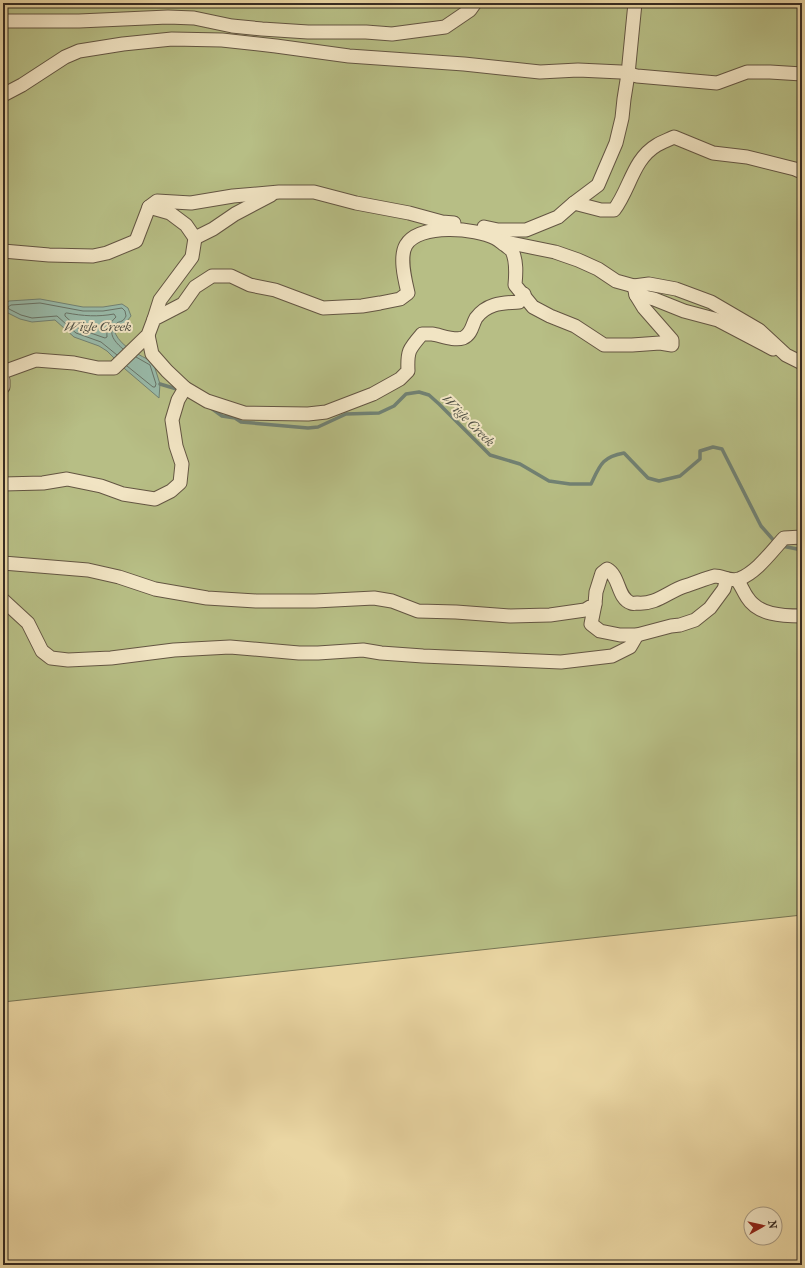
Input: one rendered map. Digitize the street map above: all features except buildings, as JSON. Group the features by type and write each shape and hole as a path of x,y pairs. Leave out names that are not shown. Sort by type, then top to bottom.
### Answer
{"lane":[{"path":"3,21 79,21 168,17 194,18 232,26 262,30 392,34 445,27 470,10 475,3"},
{"path":"3,251 49,255 94,256 107,253 136,241 149,207 157,201 191,203 233,196 279,192 314,192 356,203 409,213 442,222 471,224 498,230 526,230 558,216 598,185 618,137 622,118 635,3"},
{"path":"3,95 22,85 65,56 80,51 123,44 172,39 222,40 349,56 464,64 540,72 578,70 621,72 637,76 717,83 747,72 802,74"},
{"path":"574,203 601,210 614,210 621,200 636,168 647,152 657,144 674,137 713,153 747,157 802,172"},
{"path":"194,238 212,229 235,214 279,192"},
{"path":"3,372 36,360 74,363 98,368 114,368 148,335 160,300 192,257 194,238 186,226 170,213 149,207"},
{"path":"154,319 183,304 195,287 212,276 231,276 250,285 274,290 323,308 362,306 400,299 408,293 404,274 403,258 406,245 417,235 442,229 472,231 511,243 556,252 573,258 598,268 616,281 654,300 684,311 718,320 802,363"},
{"path":"495,238 512,250 516,268 515,285 524,294 533,307 574,326 604,345 632,346 660,343 672,345 672,340 644,308 635,290"},
{"path":"635,290 649,284 676,289 711,302 759,330 786,355"},
{"path":"148,335 152,354 185,388 206,401 244,413 326,412 373,394 400,379 408,371 407,359 411,348 422,334 432,334 448,338 462,338 470,332 476,318 487,307 504,303 519,302 524,294"},
{"path":"3,380 3,387"},
{"path":"3,484 43,483 67,479 101,486 123,494 155,499 172,491 180,483 182,464 176,446 172,420 178,400 185,388"},
{"path":"732,579 710,608 695,620 680,625 637,635 620,635 600,630 591,624 596,592 602,573 607,569 612,572 623,596 631,603 642,604 655,601 684,586 715,576 732,579 749,573 758,566 784,538 802,537"},
{"path":"3,563 88,570 119,577 155,589 207,598 256,601 315,601 374,598 392,602 418,612 456,612 510,616 550,615 585,610 595,604"},
{"path":"732,579 755,606 764,611 787,616 802,616"},
{"path":"3,600 28,623 42,651 51,658 68,660 111,658 174,650 230,647 299,653 363,650 423,656 561,662 612,656 630,646 637,635"}],"green space":[{"path":"3,3 802,3 802,915 3,1002"}],"water":[{"name":"Wigle Creek","path":"40,299 83,307 103,307 122,304 128,308 131,316 124,325 119,326 115,333 127,347 153,362 160,384 159,398 125,369 107,351 99,346 74,337 55,320 32,322 20,319 4,311 3,305 9,301"}],"waterway":[{"name":"Wigle Creek","path":"160,384 180,390"},
{"name":"Wigle Creek","path":"211,408 222,416 235,418 241,422 308,428 318,427 346,414 379,413 394,406 406,394 419,392 429,395 490,455 520,464 549,481 570,484 591,484 600,467 606,460 624,453 648,478 659,481 680,476 700,459 700,451 713,447 722,449 761,526 776,543"},
{"name":"Wigle Creek","path":"782,546 802,550"}]}
